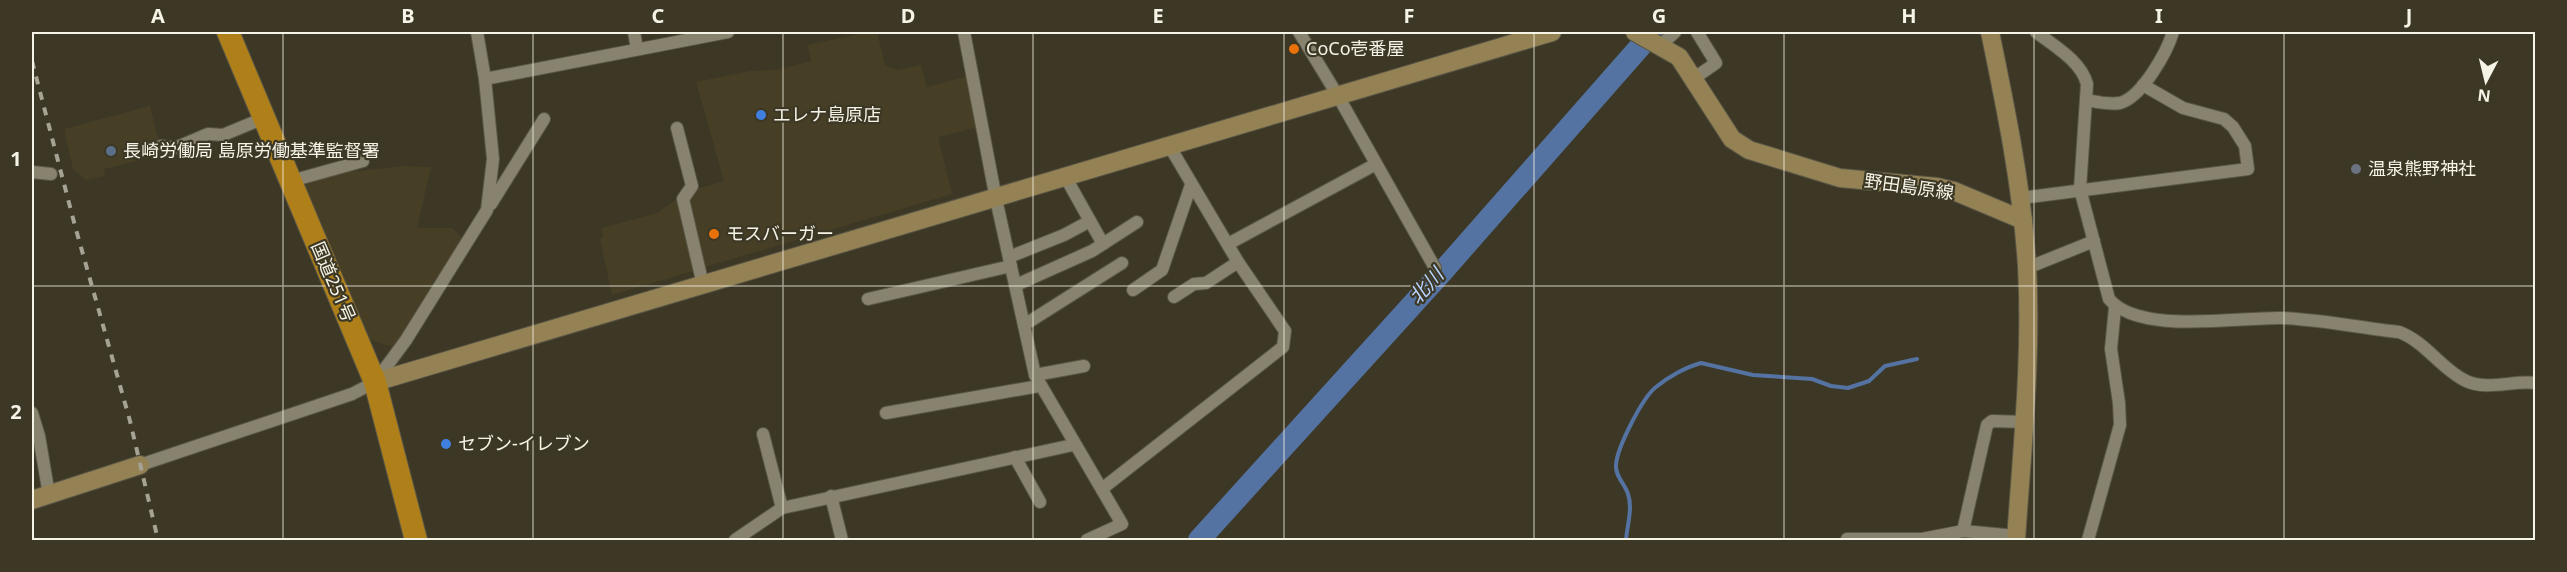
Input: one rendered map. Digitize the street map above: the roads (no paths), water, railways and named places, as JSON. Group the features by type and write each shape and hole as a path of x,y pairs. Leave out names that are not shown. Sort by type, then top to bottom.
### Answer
{"highway":[{"name":"国道251号","path":"228,32 375,382 416,540"}],"street":[{"path":"477,32 485,79 493,159 488,210"},
{"path":"634,32 637,49"},
{"path":"485,79 728,32"},
{"path":"964,32 996,199 1037,380 1073,445 1103,488 1122,524 1087,540"},
{"path":"1301,32 1435,268"},
{"path":"32,413 39,436 40,498 352,394 375,382 1552,32"},
{"path":"1649,38 1675,32"},
{"path":"1693,79 1716,63 1697,32"},
{"path":"1847,538 1922,539 1963,531 2016,538 2025,422 2027,268 2021,198 1990,32"},
{"path":"2036,32 2070,58 2085,76 2086,100 2080,189 2109,299 2115,307 2130,314 2200,323 2281,318 2399,332 2413,339 2467,381 2488,385 2535,383"},
{"path":"2086,100 2121,103 2143,86 2156,67 2174,32"},
{"name":"野田島原線","path":"1649,38 1679,57 1732,139 1749,150 1840,178 1937,187 1954,191 2023,220"},
{"path":"2021,198 2248,170 2245,146 2233,127 2224,119 2183,108 2143,86"},
{"path":"161,146 175,148 208,134 224,135 264,118"},
{"path":"375,382 406,340 544,119"},
{"path":"677,128 692,186 683,199 703,285"},
{"path":"1103,488 1283,347 1285,331 1239,262 1170,147"},
{"path":"291,182 363,161"},
{"path":"1228,244 1376,164"},
{"path":"32,172 51,174"},
{"path":"1066,178 1103,244"},
{"path":"1133,290 1162,270 1191,185"},
{"path":"868,299 1010,261 1090,221"},
{"path":"1016,285 1103,244 1137,222"},
{"path":"2027,268 2094,241"},
{"path":"1174,297 1194,284 1206,284 1239,262"},
{"path":"1024,325 1122,263"},
{"path":"2088,540 2120,425 2111,349 2115,307"},
{"path":"886,413 1037,380 1084,366"},
{"path":"1963,531 1987,425 1992,421 2025,422"},
{"path":"763,434 782,508"},
{"path":"735,540 782,508 1073,445"},
{"path":"1016,457 1040,502"},
{"path":"831,496 842,540"}],"waterway":[{"name":"北川","path":"1199,540 1442,272 1653,32"},
{"path":"1626,540 1630,511 1629,499 1627,490 1617,473 1617,457 1625,436 1644,401 1656,387 1672,376 1701,363 1753,375 1812,379 1831,386 1848,388 1869,381 1885,366 1917,359"}],"railway":[{"path":"32,61 75,226 130,421 158,540"}],"place":[{"name":"CoCo壱番屋","path":"1294,49"},
{"name":"エレナ島原店","path":"761,115"},
{"name":"長崎労働局 島原労働基準監督署","path":"111,151"},
{"name":"温泉熊野神社","path":"2356,169"},
{"name":"モスバーガー","path":"714,234"},
{"name":"セブン-イレブン","path":"446,444"}]}
